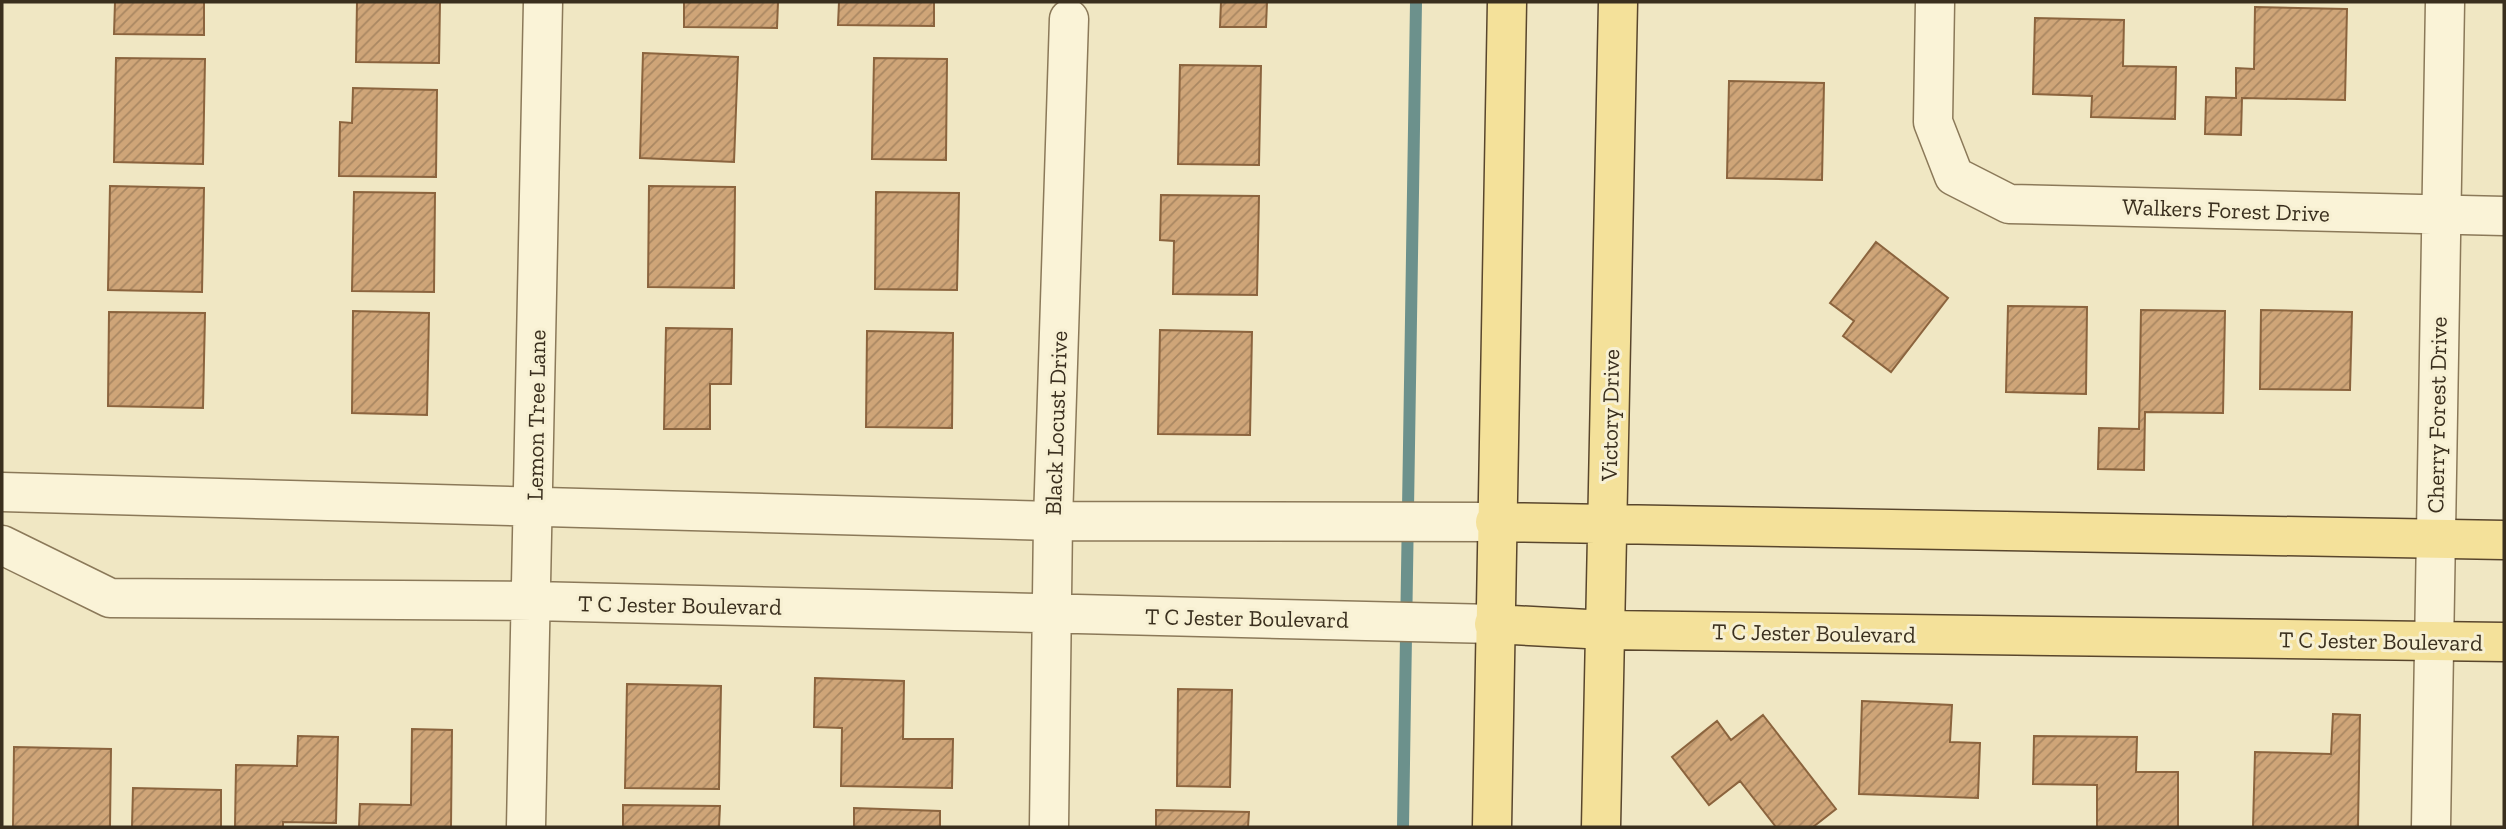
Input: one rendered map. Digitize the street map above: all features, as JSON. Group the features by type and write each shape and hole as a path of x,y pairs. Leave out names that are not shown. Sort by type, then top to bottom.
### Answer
{"main road":[{"path":"1492,827 1495,522 1507,2"},
{"name":"Victory Drive","path":"1601,827 1618,2"},
{"path":"1495,522 2504,540"},
{"name":"T C Jester Boulevard","path":"1494,624 1605,630 2504,642"}],"street":[{"name":"Lemon Tree Lane","path":"526,827 543,2"},
{"name":"Walkers Forest Drive","path":"1935,2 1933,122 1954,176 2009,204 2504,216"},
{"name":"Cherry Forest Drive","path":"2431,827 2432,642 2445,2"},
{"name":"Black Locust Drive","path":"1049,827 1053,521 1069,19"},
{"path":"2,492 1053,521 1495,522"},
{"name":"T C Jester Boulevard","path":"2,545 110,598 532,601 1494,624"}],"building":[{"path":"115,2 204,2 204,35 114,34"},
{"path":"357,2 440,2 439,63 356,62"},
{"path":"684,2 778,2 777,28 684,27"},
{"path":"839,2 934,2 934,26 838,25"},
{"path":"1221,2 1267,2 1266,27 1220,27"},
{"path":"2255,7 2347,9 2345,100 2242,98 2241,135 2205,134 2206,97 2236,98 2236,68 2254,69"},
{"path":"2035,18 2124,20 2123,66 2176,67 2175,119 2091,117 2092,96 2033,94"},
{"path":"643,53 738,57 734,162 640,158"},
{"path":"116,58 205,59 203,164 114,162"},
{"path":"874,58 947,59 946,160 872,159"},
{"path":"1180,65 1261,66 1259,165 1178,164"},
{"path":"1729,81 1824,83 1822,180 1727,178"},
{"path":"353,88 437,90 436,177 339,176 340,122 352,123"},
{"path":"110,186 204,188 202,292 108,290"},
{"path":"649,186 735,187 734,288 648,287"},
{"path":"354,192 435,193 434,292 352,291"},
{"path":"876,192 959,193 957,290 875,289"},
{"path":"1161,195 1259,196 1257,295 1173,294 1174,241 1160,240"},
{"path":"1876,242 1948,298 1891,372 1843,336 1854,321 1830,303"},
{"path":"2008,306 2087,307 2086,394 2006,392"},
{"path":"2141,310 2225,311 2223,413 2145,412 2144,470 2098,469 2099,428 2139,429"},
{"path":"2261,310 2352,312 2350,390 2260,389"},
{"path":"353,311 429,313 427,415 352,413"},
{"path":"109,312 205,313 203,408 108,406"},
{"path":"666,328 732,329 731,384 710,384 710,429 664,429"},
{"path":"1160,330 1252,332 1250,435 1158,434"},
{"path":"867,331 953,333 952,428 866,427"},
{"path":"815,678 904,681 903,739 953,739 952,788 841,786 842,728 814,727"},
{"path":"627,684 721,686 719,789 625,788"},
{"path":"1178,689 1232,690 1230,787 1177,786"},
{"path":"1862,701 1952,705 1950,742 1980,743 1978,798 1859,794"},
{"path":"2333,714 2360,715 2358,827 2253,827 2255,752 2331,754"},
{"path":"1763,715 1836,809 1813,827 1776,827 1740,781 1709,805 1672,757 1717,721 1731,740"},
{"path":"412,729 452,730 451,827 359,827 360,804 411,805"},
{"path":"298,736 338,737 336,823 283,822 283,827 235,827 236,765 297,766"},
{"path":"2034,736 2137,737 2136,772 2178,772 2178,827 2097,827 2097,785 2033,784"},
{"path":"14,747 111,749 110,827 13,827"},
{"path":"133,788 221,790 221,827 132,827"},
{"path":"623,805 720,806 719,827 623,827"},
{"path":"854,808 940,811 940,827 854,827"},
{"path":"1156,810 1249,812 1248,827 1156,827"}],"waterway":[{"path":"1403,827 1416,2"}]}
